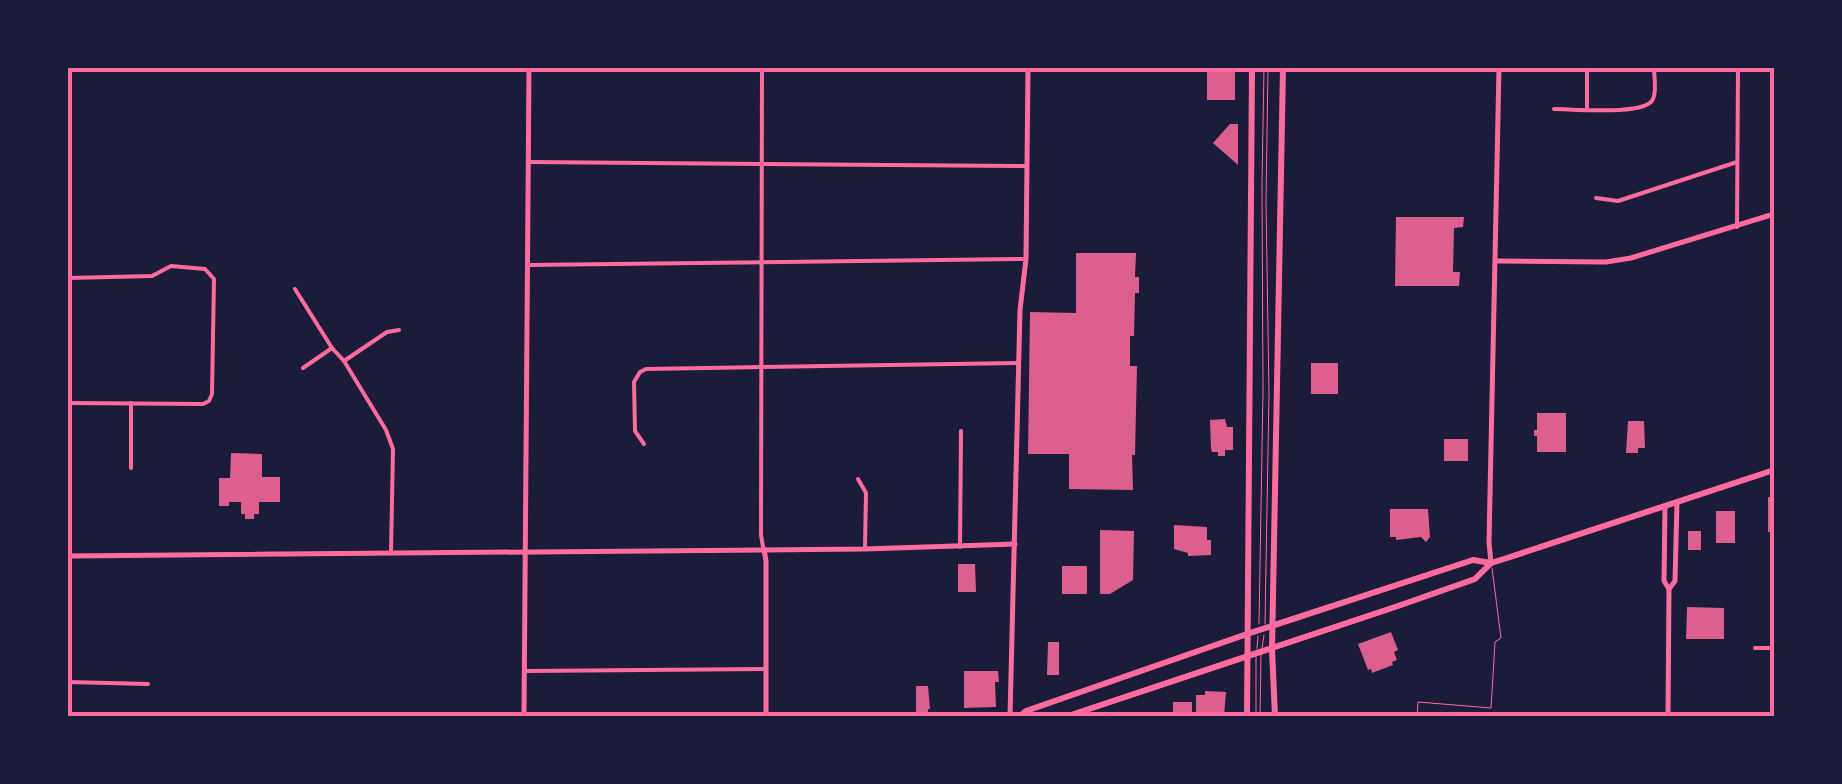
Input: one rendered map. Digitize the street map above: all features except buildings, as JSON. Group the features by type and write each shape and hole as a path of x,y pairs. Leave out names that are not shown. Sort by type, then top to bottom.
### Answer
{"main road":[{"path":"1247,716 1252,68"},
{"path":"1275,716 1272,649 1282,68"},
{"path":"1068,716 1474,578 1491,563 1774,470"},
{"path":"1020,716 1247,634 1472,560 1491,563"}],"street":[{"path":"524,716 528,68"},
{"path":"762,68 761,536 766,560 766,716"},
{"path":"866,68 1028,69 1026,259 1020,310 1010,716"},
{"path":"1491,563 1499,68"},
{"path":"1587,68 1587,110"},
{"path":"1554,109 1649,106 1654,97 1654,68"},
{"path":"1738,68 1738,227"},
{"path":"528,162 1027,166"},
{"path":"1596,198 1618,201 1737,162"},
{"path":"1496,261 1606,262 1650,254 1774,214"},
{"path":"527,265 1026,259"},
{"path":"68,278 152,276 171,266 202,268 214,280 209,401 68,404"},
{"path":"295,289 386,430 393,450 390,553"},
{"path":"344,361 387,332 399,330"},
{"path":"302,368 332,348"},
{"path":"644,444 634,432 634,382 640,372 649,368 1020,363"},
{"path":"131,403 131,468"},
{"path":"960,431 960,547"},
{"path":"858,479 866,493 866,549"},
{"path":"1669,590 1676,581 1677,502"},
{"path":"1666,506 1668,716"},
{"path":"68,556 866,549 1015,544"},
{"path":"1755,648 1774,648"},
{"path":"524,672 766,669"},
{"path":"68,682 148,684"}],"lane":[{"path":"1258,716 1269,393 1266,68"},
{"path":"1416,716 1418,702 1490,708 1495,642 1500,638 1491,563"}]}
